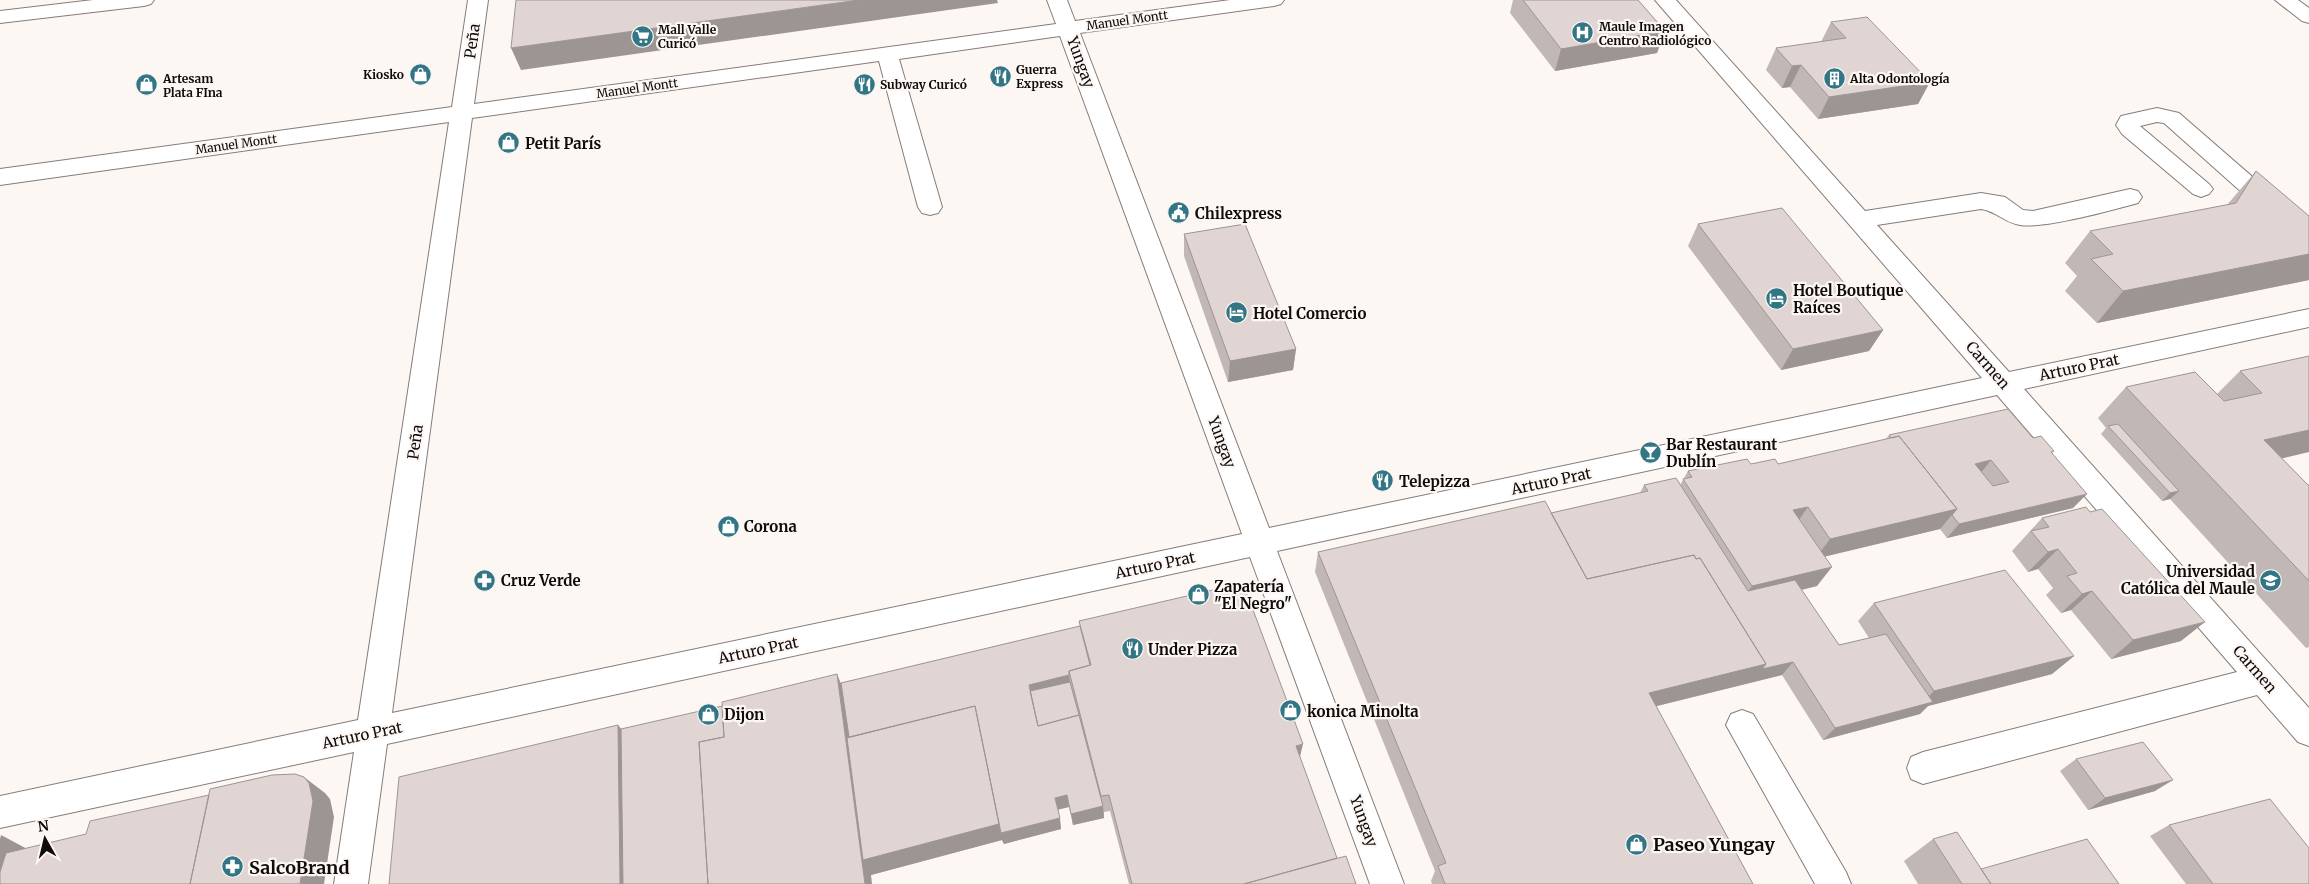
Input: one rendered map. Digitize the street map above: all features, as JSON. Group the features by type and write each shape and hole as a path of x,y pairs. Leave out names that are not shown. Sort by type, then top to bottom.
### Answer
{"street":[{"path":"0,17 144,0"},
{"name":"Peña","path":"351,884 478,0"},
{"name":"Yungay","path":"1057,0 1387,884"},
{"name":"Manuel Montt","path":"0,177 1274,0"},
{"name":"Carmen","path":"1665,0 2264,679 2305,721"},
{"path":"2285,0 2309,17"},
{"path":"887,54 930,207"},
{"path":"2201,190 2130,129 2127,125 2129,121 2157,115 2171,118 2300,231 2308,241 2309,249"},
{"path":"1860,220 1981,201 1997,203 2017,217 2033,219 2130,197"},
{"name":"Arturo Prat","path":"0,812 2309,318"},
{"path":"1923,768 2264,679"},
{"path":"1742,725 1834,884"}],"building":[{"path":"516,0 859,0 511,48"},
{"path":"1523,0 1638,0 1665,31 1561,49"},
{"path":"1867,17 1930,82 1829,97 1801,65 1792,66 1776,48 1846,38 1831,22"},
{"path":"2256,171 2309,216 2309,254 2123,291 2091,259 2113,254 2090,231 2236,203"},
{"name":"Hotel Boutique Raíces","path":"1782,208 1883,330 1793,349 1698,224"},
{"name":"Hotel Comercio","path":"1245,224 1296,349 1230,361 1184,234"},
{"path":"2309,356 2309,430 2264,440 2309,485 2309,581 2126,387 2195,372 2224,401 2262,393 2240,371"},
{"path":"2008,409 2033,438 2041,436 2054,451 2051,452 2087,494 1959,524 1952,515 1957,509 1899,436 1892,438 1889,435","holes":["1991,460 2009,482 1993,486 1975,464"]},
{"path":"2118,424 2179,491 2170,493 2108,426"},
{"path":"1899,436 1957,509 1830,539 1808,507 1793,510 1832,567 1752,586 1683,479 1692,477 1688,471 1747,459 1751,464 1775,459 1778,464"},
{"path":"1676,478 1748,591 1795,580 1839,645 1886,634 1933,702 1835,728 1793,662 1762,669 1766,664 1700,558 1696,559 1694,555 1587,579 1551,513 1648,491 1644,485"},
{"path":"1545,501 1587,579 1694,555 1696,559 1700,558 1766,664 1649,693 1753,884 1445,884 1438,866 1446,863 1318,552"},
{"path":"2086,507 2090,512 2102,509 2205,622 2133,640 2092,591 2082,594 2067,576 2077,573 2058,549 2048,552 2031,531 2049,527 2042,518"},
{"path":"2005,570 2074,656 1934,691 1874,603"},
{"path":"1243,583 1303,744 1296,746 1337,858 1244,884 1132,884 1109,795 1101,796 1069,671 1091,665 1079,621"},
{"path":"1080,626 1090,665 1069,671 1069,675 1029,685 1038,726 1079,715 1103,806 1071,814 1067,795 1055,798 1060,818 1001,833 975,706 849,737 841,683"},
{"path":"837,674 865,884 708,884 699,742 724,737 722,702"},
{"path":"1070,682 1079,715 1038,726 1030,691"},
{"path":"722,706 724,737 699,742 708,884 623,884 621,729"},
{"path":"975,706 999,824 863,860 847,738"},
{"path":"618,725 620,884 389,884 399,777"},
{"path":"2143,742 2173,780 2105,798 2076,759"},
{"path":"295,774 304,777 309,783 313,801 300,884 190,884 210,789 272,775"},
{"path":"209,795 190,884 0,884 0,872 6,853 86,834 90,821"},
{"path":"2270,799 2309,848 2309,884 2213,884 2169,825"},
{"path":"1957,832 1991,884 1962,884 1933,839"},
{"path":"2087,839 2119,884 1991,884 1981,869"},
{"path":"1346,856 1356,884 1244,884"}],"place":[{"name":"Maule Imagen Centro Radiológico","path":"1583,33"},
{"name":"Mall Valle Curicó","path":"642,36"},
{"name":"Kiosko","path":"420,74"},
{"name":"Guerra Express","path":"1000,76"},
{"name":"Alta Odontología","path":"1834,78"},
{"name":"Subway Curicó","path":"864,84"},
{"name":"Artesam Plata FIna","path":"147,85"},
{"name":"Petit París","path":"509,143"},
{"name":"Chilexpress","path":"1179,213"},
{"name":"Hotel Boutique Raíces","path":"1777,299"},
{"name":"Hotel Comercio","path":"1237,313"},
{"name":"Bar Restaurant Dublín","path":"1650,453"},
{"name":"Telepizza","path":"1383,481"},
{"name":"Corona","path":"728,526"},
{"name":"Cruz Verde","path":"485,580"},
{"name":"Universidad Católica del Maule","path":"2271,580"},
{"name":"Zapatería \"El Negro\"","path":"1198,595"},
{"name":"Under Pizza","path":"1132,649"},
{"name":"konica Minolta","path":"1291,711"},
{"name":"Dijon","path":"708,714"},
{"name":"Paseo Yungay","path":"1637,844"},
{"name":"SalcoBrand","path":"233,867"}]}
